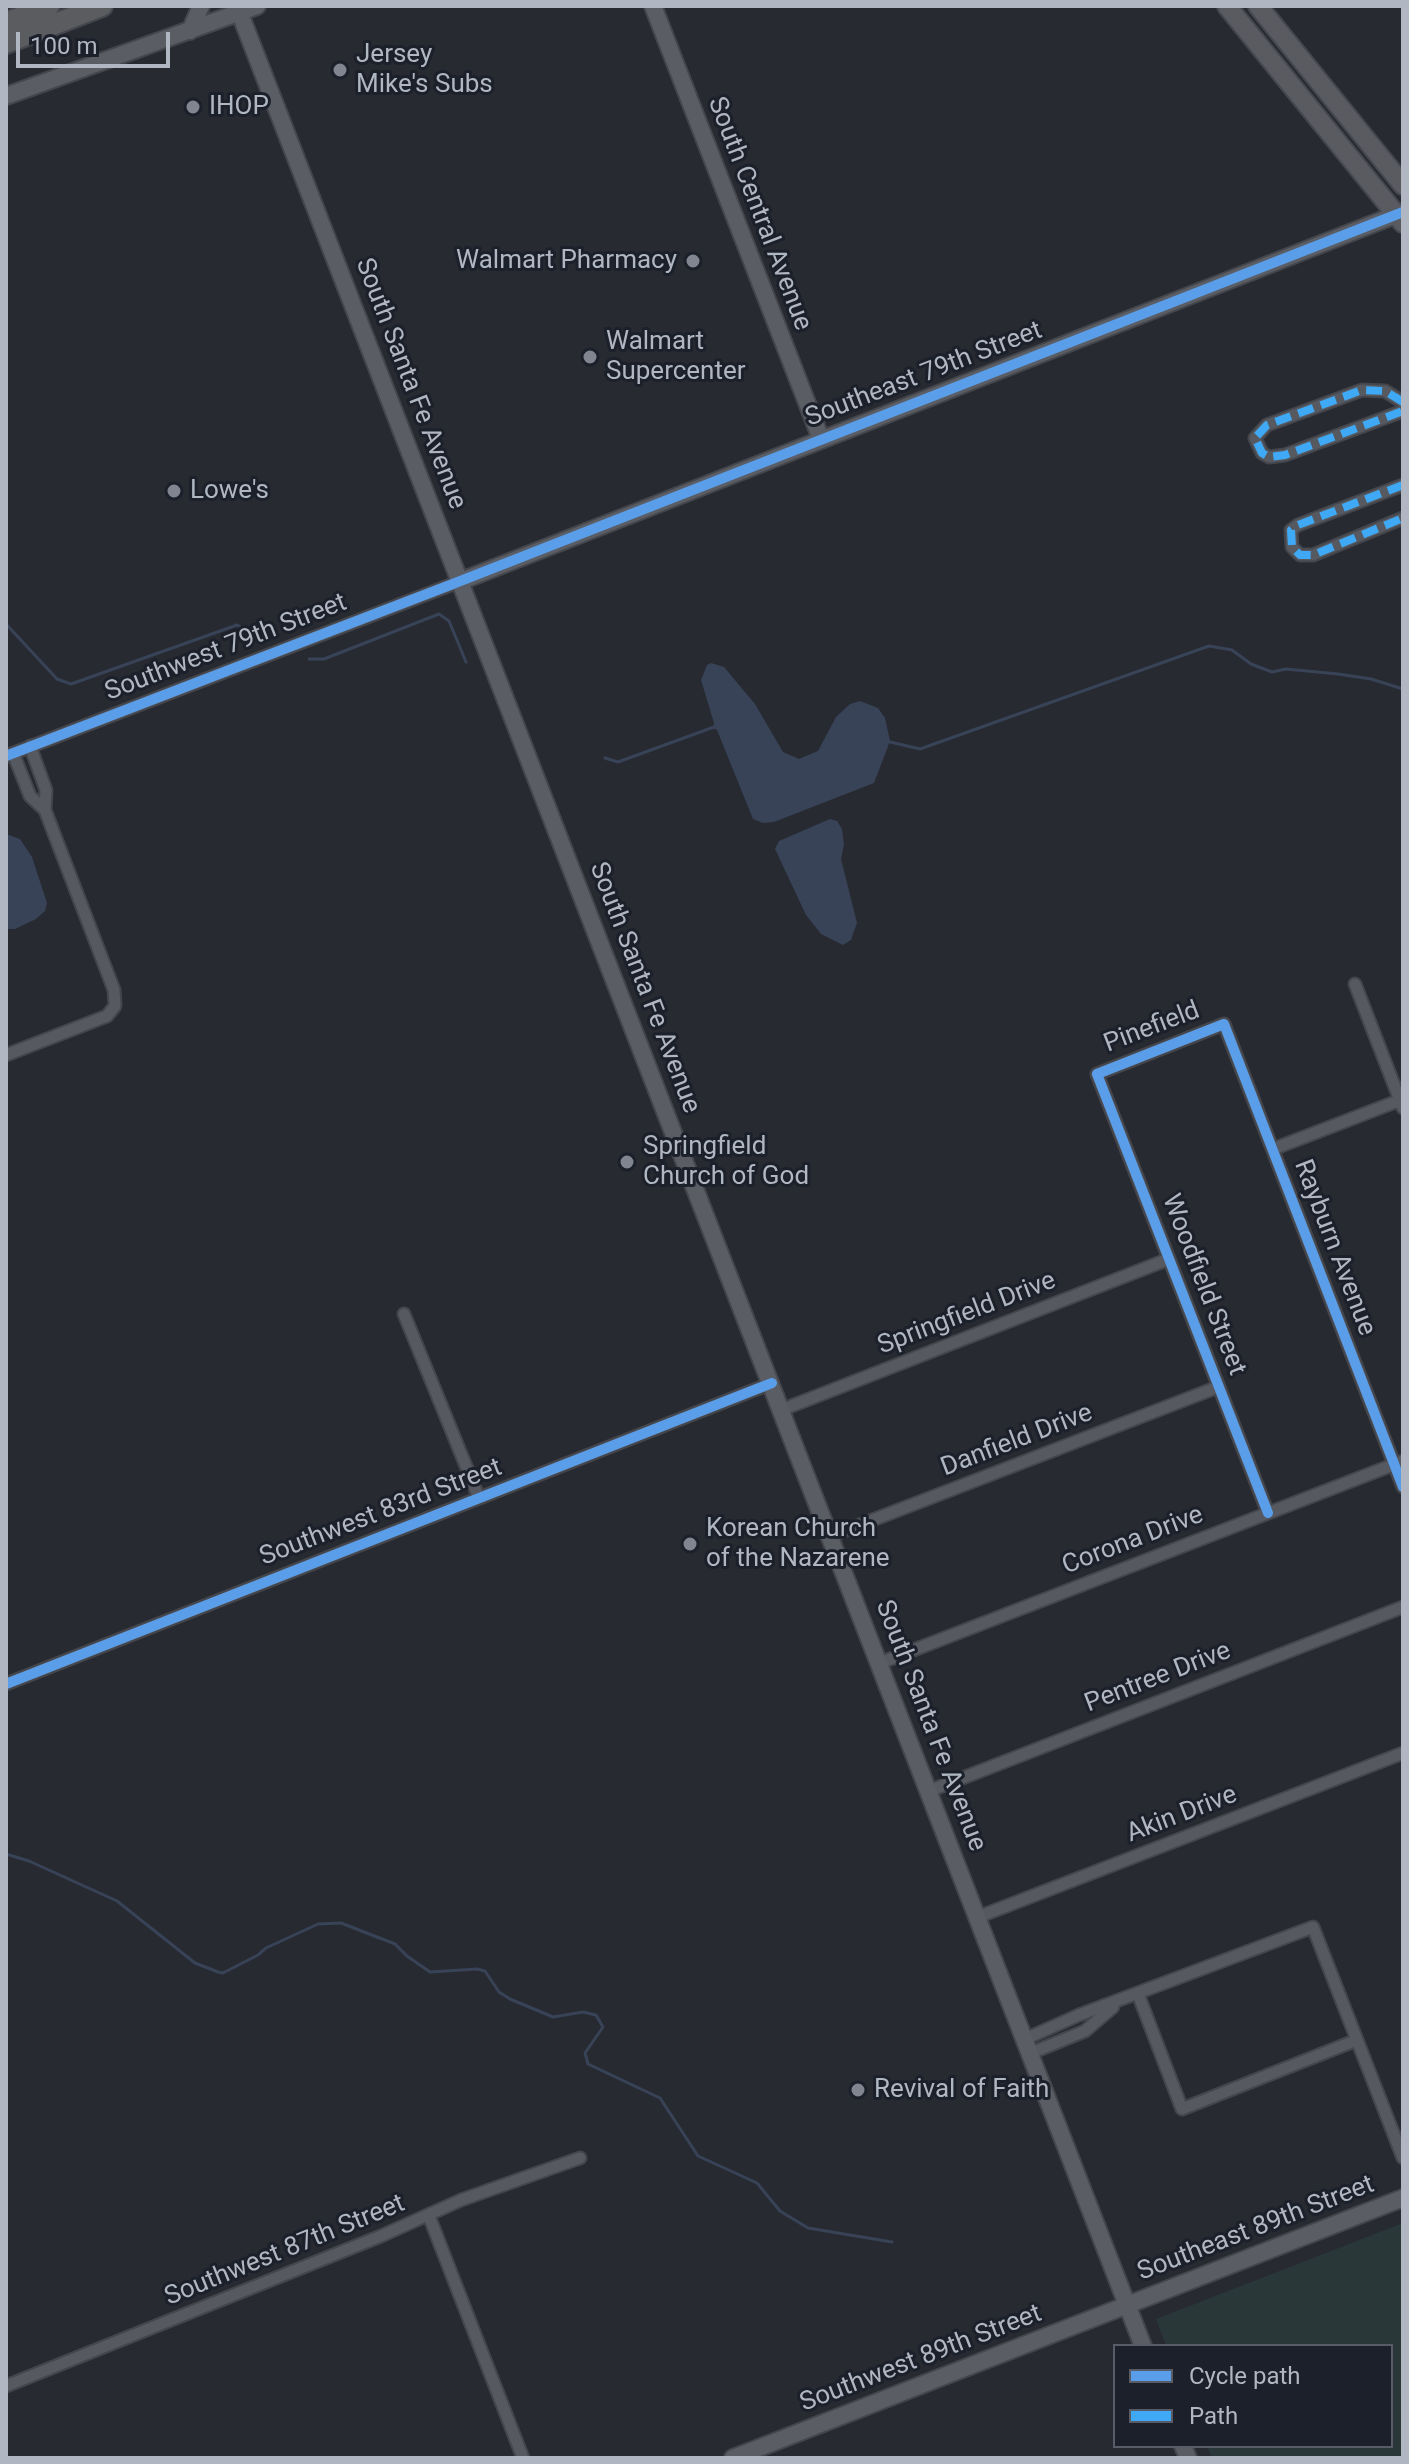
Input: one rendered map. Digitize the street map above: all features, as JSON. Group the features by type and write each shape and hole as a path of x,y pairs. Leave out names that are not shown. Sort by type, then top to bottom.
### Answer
{"highway":[{"path":"6,23 49,6"},
{"path":"6,43 102,6"}],"main road":[{"path":"190,31 201,6"},
{"path":"6,96 190,31 238,10 257,6"},
{"name":"South Central Avenue","path":"653,6 821,439"},
{"path":"1227,6 1401,216"},
{"path":"1258,6 1403,185"},
{"name":"South Santa Fe Avenue","path":"238,10 1142,2344"},
{"name":"Southeast 79th Street","path":"461,581 1401,216"},
{"name":"Southeast 89th Street","path":"1127,2306 1403,2198"},
{"name":"Southwest 89th Street","path":"733,2458 766,2452 1127,2306"}],"street":[{"path":"1403,402 1385,391 1362,390 1267,425 1255,438 1262,453 1269,457 1285,455 1403,411"},
{"path":"1403,485 1298,525 1291,530 1292,547 1300,555 1313,555 1403,518"},
{"name":"Southwest 79th Street","path":"9,754 461,581"},
{"path":"6,1055 107,1016 115,1006 114,990 45,810 46,790 30,746"},
{"path":"9,754 30,796 45,810"},
{"path":"1273,1149 1402,1102 1355,984"},
{"name":"Pinefield","path":"1097,1074 1224,1024"},
{"name":"Rayburn Avenue","path":"1224,1024 1399,1463 1403,1487"},
{"name":"Woodfield Street","path":"1097,1074 1268,1513"},
{"name":"Springfield Drive","path":"781,1410 1169,1259"},
{"path":"404,1314 479,1498"},
{"name":"Southwest 83rd Street","path":"6,1684 772,1383"},
{"name":"Danfield Drive","path":"831,1536 1218,1387"},
{"name":"Corona Drive","path":"880,1663 1399,1463"},
{"name":"Pentree Drive","path":"929,1791 1403,1607"},
{"name":"Akin Drive","path":"978,1917 1403,1753"},
{"path":"1028,2046 1085,2031 1119,2001 1313,1927 1403,2158"},
{"path":"1138,1994 1182,2109 1357,2040"},
{"name":"Southwest 87th Street","path":"6,2386 429,2216 461,2200 580,2158"},
{"path":"429,2216 523,2458"}],"shaded area":[{"path":"1403,2223 1403,2458 1212,2458 1208,2448 1393,2448 1393,2344 1165,2344 1156,2319"}],"water":[{"path":"711,663 724,667 755,704 783,752 799,759 818,751 836,717 850,704 860,701 878,708 885,718 890,741 874,783 774,822 763,823 753,819 717,730 713,728 701,680 707,665"},
{"path":"830,819 837,821 842,829 844,844 841,859 857,923 851,940 843,945 821,934 806,915 775,849 779,841"},
{"path":"6,834 20,839 32,857 47,903 45,911 36,919 15,929 6,929"}],"waterway":[{"path":"309,659 324,659 439,614 449,621 466,662"},
{"path":"6,624 57,679 71,684 237,625 268,641"},
{"path":"886,741 920,749 1209,646 1232,650 1251,664 1272,672 1286,669 1338,674 1371,679 1403,689"},
{"path":"605,758 618,762 714,727"},
{"path":"6,1854 29,1861 117,1901 195,1963 218,1972 223,1973 266,1948 318,1924 341,1923 395,1944 430,1972 485,1971 499,1992 553,2017 583,2012 596,2015 603,2027 585,2053 588,2064 660,2098 698,2156 757,2183 780,2211 808,2228 892,2242"}],"marked path":[{"path":"1403,402 1385,391 1362,390 1267,425 1255,438 1262,453 1269,457 1285,455 1403,411"},
{"path":"1403,485 1298,525 1291,530 1292,547 1300,555 1313,555 1403,518"}],"cycle path":[{"path":"6,756 1403,212"},
{"path":"1268,1513 1097,1074 1224,1024 1403,1487"},
{"path":"6,1684 772,1383"}],"place":[{"name":"Jersey Mike's Subs","path":"340,70"},
{"name":"IHOP","path":"193,107"},
{"name":"Walmart Pharmacy","path":"693,261"},
{"name":"Walmart Supercenter","path":"590,357"},
{"name":"Lowe's","path":"174,491"},
{"name":"Springfield Church of God","path":"627,1162"},
{"name":"Korean Church of the Nazarene","path":"690,1544"},
{"name":"Revival of Faith","path":"858,2090"}]}
